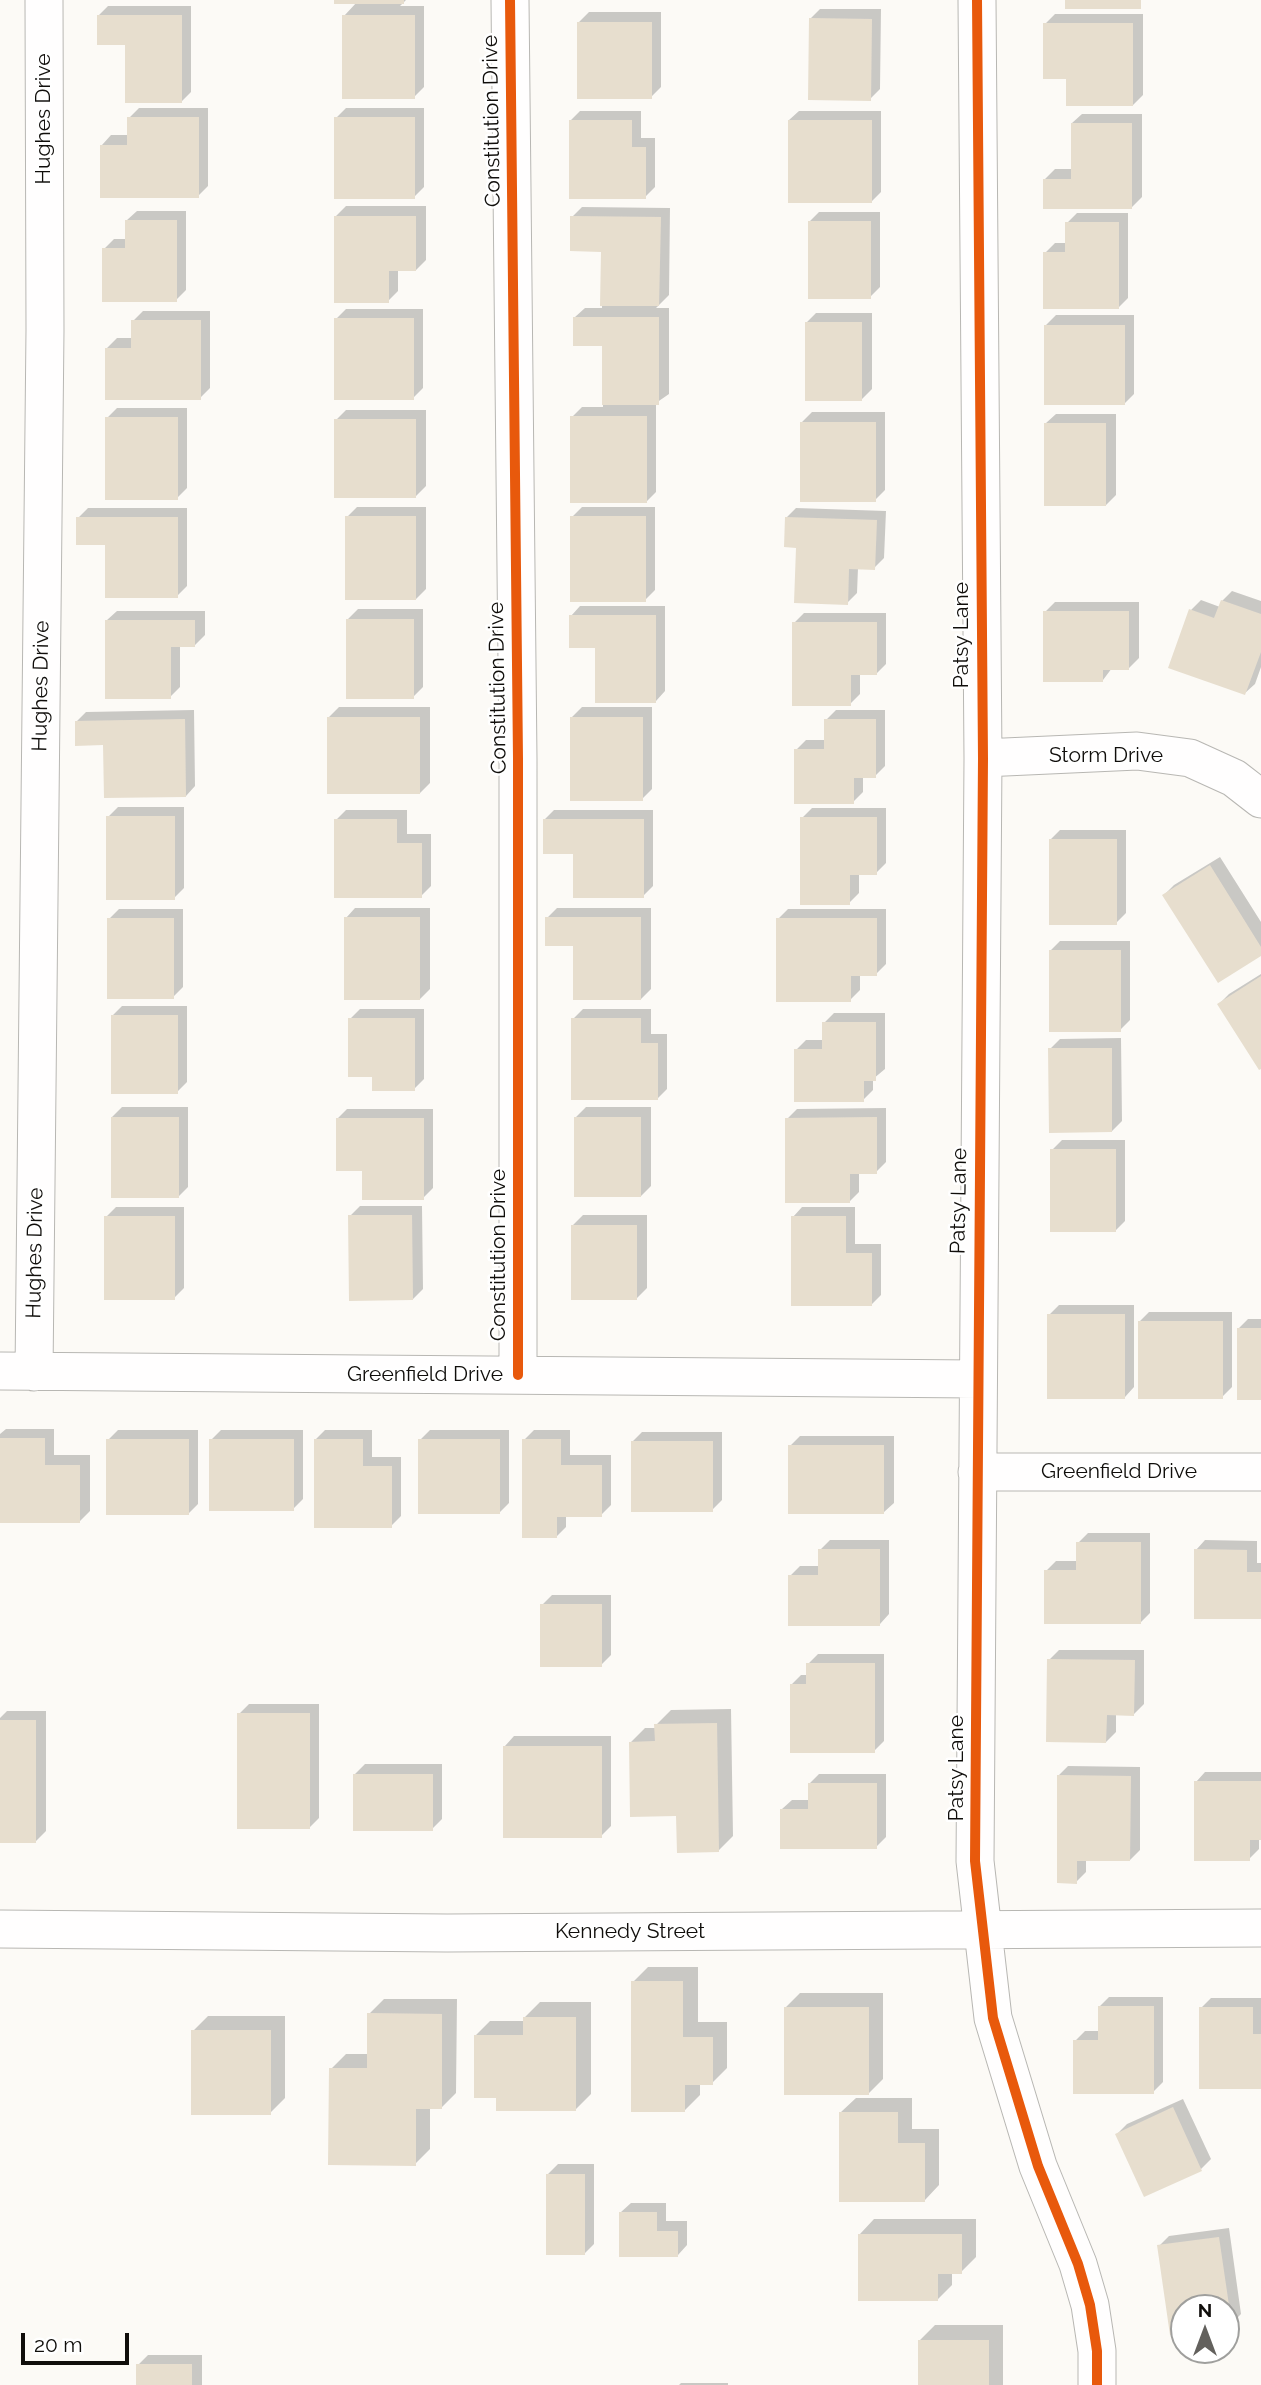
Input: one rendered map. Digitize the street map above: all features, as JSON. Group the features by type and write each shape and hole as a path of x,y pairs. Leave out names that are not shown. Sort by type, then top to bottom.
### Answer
{"street":[{"name":"Hughes Drive","path":"17,1371 45,330 44,0"},
{"name":"Constitution Drive","path":"510,0 518,758 518,1376"},
{"name":"Patsy Lane","path":"977,0 983,758 975,1861 993,2018 1038,2166 1078,2264 1090,2305 1097,2350 1097,2385"},
{"name":"Storm Drive","path":"983,758 1137,751 1190,758 1234,779 1261,799"},
{"name":"Greenfield Drive","path":"17,1371 977,1379"},
{"name":"Greenfield Drive","path":"977,1472 1261,1472"},
{"name":"Kennedy Street","path":"0,1928 433,1933 1261,1928"}],"building":[{"path":"334,0 404,0 404,4 334,4"},
{"path":"1065,0 1141,0 1141,9 1065,9"},
{"path":"97,15 182,15 182,103 125,103 125,45 97,45"},
{"path":"342,15 415,15 415,99 342,99"},
{"path":"809,18 872,19 871,101 808,100"},
{"path":"577,22 652,22 652,99 577,99"},
{"path":"1043,23 1133,23 1133,106 1066,106 1066,79 1043,79"},
{"path":"127,117 199,117 199,198 100,198 100,145 127,145"},
{"path":"334,117 415,117 415,199 334,199"},
{"path":"569,120 632,120 632,147 646,147 646,199 569,199"},
{"path":"788,120 872,120 872,203 788,203"},
{"path":"1071,123 1132,123 1132,209 1043,209 1043,179 1071,179"},
{"path":"334,216 416,216 416,271 389,271 389,303 334,303"},
{"path":"570,216 661,217 659,306 600,306 601,252 570,251"},
{"path":"125,220 177,220 177,302 102,302 102,248 125,248"},
{"path":"808,221 871,221 871,299 808,299"},
{"path":"1065,222 1119,222 1119,309 1043,309 1043,252 1065,252"},
{"path":"573,317 659,317 659,405 602,405 602,346 573,346"},
{"path":"334,318 414,318 414,400 334,400"},
{"path":"131,320 201,320 201,400 105,400 105,348 131,348"},
{"path":"805,322 862,322 862,401 805,401"},
{"path":"1044,325 1125,325 1125,405 1044,405"},
{"path":"570,416 647,416 647,503 570,503"},
{"path":"105,417 178,417 178,500 105,500"},
{"path":"334,419 416,419 416,498 334,498"},
{"path":"800,422 876,422 876,502 800,502"},
{"path":"1044,423 1106,423 1106,506 1044,506"},
{"path":"345,516 416,516 416,600 345,600"},
{"path":"570,516 646,516 646,602 570,602"},
{"path":"76,517 178,517 178,598 105,598 105,545 76,545"},
{"path":"785,517 877,520 875,570 849,569 848,605 794,603 796,548 784,547"},
{"path":"1221,600 1261,614 1261,652 1245,695 1168,668 1189,609 1214,618"},
{"path":"1043,611 1129,611 1129,670 1103,670 1103,682 1043,682"},
{"path":"569,615 656,615 656,703 595,703 595,648 569,648"},
{"path":"346,619 414,619 414,699 346,699"},
{"path":"105,620 195,620 195,647 171,647 171,699 105,699"},
{"path":"792,622 877,622 877,675 851,675 851,706 792,706"},
{"path":"327,717 420,717 420,794 327,794"},
{"path":"570,717 643,717 643,801 570,801"},
{"path":"185,719 186,797 104,798 103,745 75,746 75,721"},
{"path":"824,719 876,719 876,778 854,778 854,804 794,804 794,749 824,749"},
{"path":"106,816 175,816 175,900 106,900"},
{"path":"800,817 877,817 877,875 850,875 850,905 800,905"},
{"path":"334,819 397,819 397,843 422,843 422,898 334,898"},
{"path":"543,819 644,819 644,898 573,898 573,854 543,854"},
{"path":"1049,839 1117,839 1117,925 1049,925"},
{"path":"1210,865 1261,947 1261,956 1218,983 1162,895"},
{"path":"344,917 420,917 420,1000 344,1000"},
{"path":"545,917 641,917 641,1000 573,1000 573,946 545,946"},
{"path":"107,918 174,918 174,999 107,999"},
{"path":"776,918 877,918 877,976 851,976 851,1002 776,1002"},
{"path":"1049,950 1121,950 1121,1032 1049,1032"},
{"path":"1261,976 1261,1069 1259,1070 1217,1004"},
{"path":"111,1015 178,1015 178,1094 111,1094"},
{"path":"348,1018 415,1018 415,1091 372,1091 372,1077 348,1077"},
{"path":"571,1018 641,1018 641,1043 658,1043 658,1100 571,1100"},
{"path":"822,1022 876,1022 876,1081 864,1081 864,1102 794,1102 794,1049 822,1049"},
{"path":"1048,1048 1112,1048 1112,1132 1049,1133"},
{"path":"111,1117 179,1117 179,1198 111,1198"},
{"path":"574,1117 641,1117 641,1197 574,1197"},
{"path":"877,1117 877,1174 850,1174 850,1203 785,1203 785,1118"},
{"path":"336,1118 424,1118 424,1200 362,1200 362,1171 336,1171"},
{"path":"1050,1149 1116,1149 1116,1232 1050,1232"},
{"path":"348,1215 412,1215 413,1300 349,1301"},
{"path":"104,1216 175,1216 175,1300 104,1300"},
{"path":"791,1216 846,1216 846,1253 872,1253 872,1306 791,1306"},
{"path":"571,1225 637,1225 637,1300 571,1300"},
{"path":"1047,1314 1125,1314 1125,1399 1047,1399"},
{"path":"1138,1321 1223,1321 1223,1399 1138,1399"},
{"path":"1237,1328 1261,1328 1261,1400 1237,1400"},
{"path":"0,1438 45,1438 45,1465 80,1465 80,1523 0,1523"},
{"path":"106,1439 189,1439 189,1515 106,1515"},
{"path":"209,1439 294,1439 294,1511 209,1511"},
{"path":"314,1439 363,1439 363,1466 392,1466 392,1528 314,1528"},
{"path":"418,1439 500,1439 500,1514 418,1514"},
{"path":"522,1439 561,1439 561,1465 602,1465 602,1517 557,1517 557,1538 522,1538"},
{"path":"631,1441 713,1441 713,1512 631,1512"},
{"path":"788,1445 884,1445 884,1514 788,1514"},
{"path":"1076,1542 1141,1542 1141,1624 1044,1624 1044,1570 1076,1570"},
{"path":"818,1549 880,1549 880,1626 788,1626 788,1575 818,1575"},
{"path":"1194,1549 1247,1550 1247,1572 1261,1572 1261,1619 1194,1619"},
{"path":"540,1604 602,1604 602,1667 540,1667"},
{"path":"1047,1659 1135,1660 1134,1716 1107,1715 1106,1743 1046,1742"},
{"path":"806,1663 875,1663 875,1753 790,1753 790,1684 806,1684"},
{"path":"237,1713 310,1713 310,1829 237,1829"},
{"path":"0,1720 36,1720 36,1843 0,1843"},
{"path":"717,1723 719,1852 677,1853 676,1816 630,1817 629,1742 655,1741 654,1724"},
{"path":"503,1746 602,1746 602,1838 503,1838"},
{"path":"353,1774 433,1774 433,1831 353,1831"},
{"path":"1057,1775 1131,1776 1130,1861 1077,1861 1077,1884 1057,1883"},
{"path":"1194,1781 1261,1781 1261,1840 1250,1840 1250,1861 1194,1861"},
{"path":"808,1783 877,1783 877,1849 780,1849 780,1809 808,1809"},
{"path":"631,1981 683,1981 683,2037 713,2037 713,2085 685,2085 685,2112 631,2112"},
{"path":"1098,2006 1154,2006 1154,2094 1073,2094 1073,2040 1098,2040"},
{"path":"784,2007 869,2007 869,2095 784,2095"},
{"path":"1199,2007 1253,2007 1253,2034 1261,2034 1261,2089 1199,2089"},
{"path":"367,2013 442,2014 442,2109 416,2109 416,2166 328,2165 329,2068 367,2068"},
{"path":"523,2017 576,2017 576,2111 496,2111 496,2098 474,2098 474,2035 523,2035"},
{"path":"191,2030 271,2030 271,2115 191,2115"},
{"path":"1173,2107 1202,2171 1144,2197 1115,2134"},
{"path":"839,2112 898,2112 898,2143 925,2143 925,2202 839,2202"},
{"path":"546,2174 585,2174 585,2255 546,2255"},
{"path":"619,2212 657,2212 657,2231 678,2231 678,2257 619,2257"},
{"path":"858,2234 962,2234 962,2274 938,2274 938,2301 858,2301"},
{"path":"1219,2237 1227,2294 1170,2294 1170,2335 1157,2245"},
{"path":"918,2340 989,2340 989,2385 918,2385"},
{"path":"136,2364 192,2364 192,2385 136,2385"}],"cycle path":[{"path":"510,0 518,758 518,1375"},
{"path":"977,0 983,758 975,1861 993,2018 1038,2166 1078,2264 1090,2305 1097,2351 1097,2385"}]}
